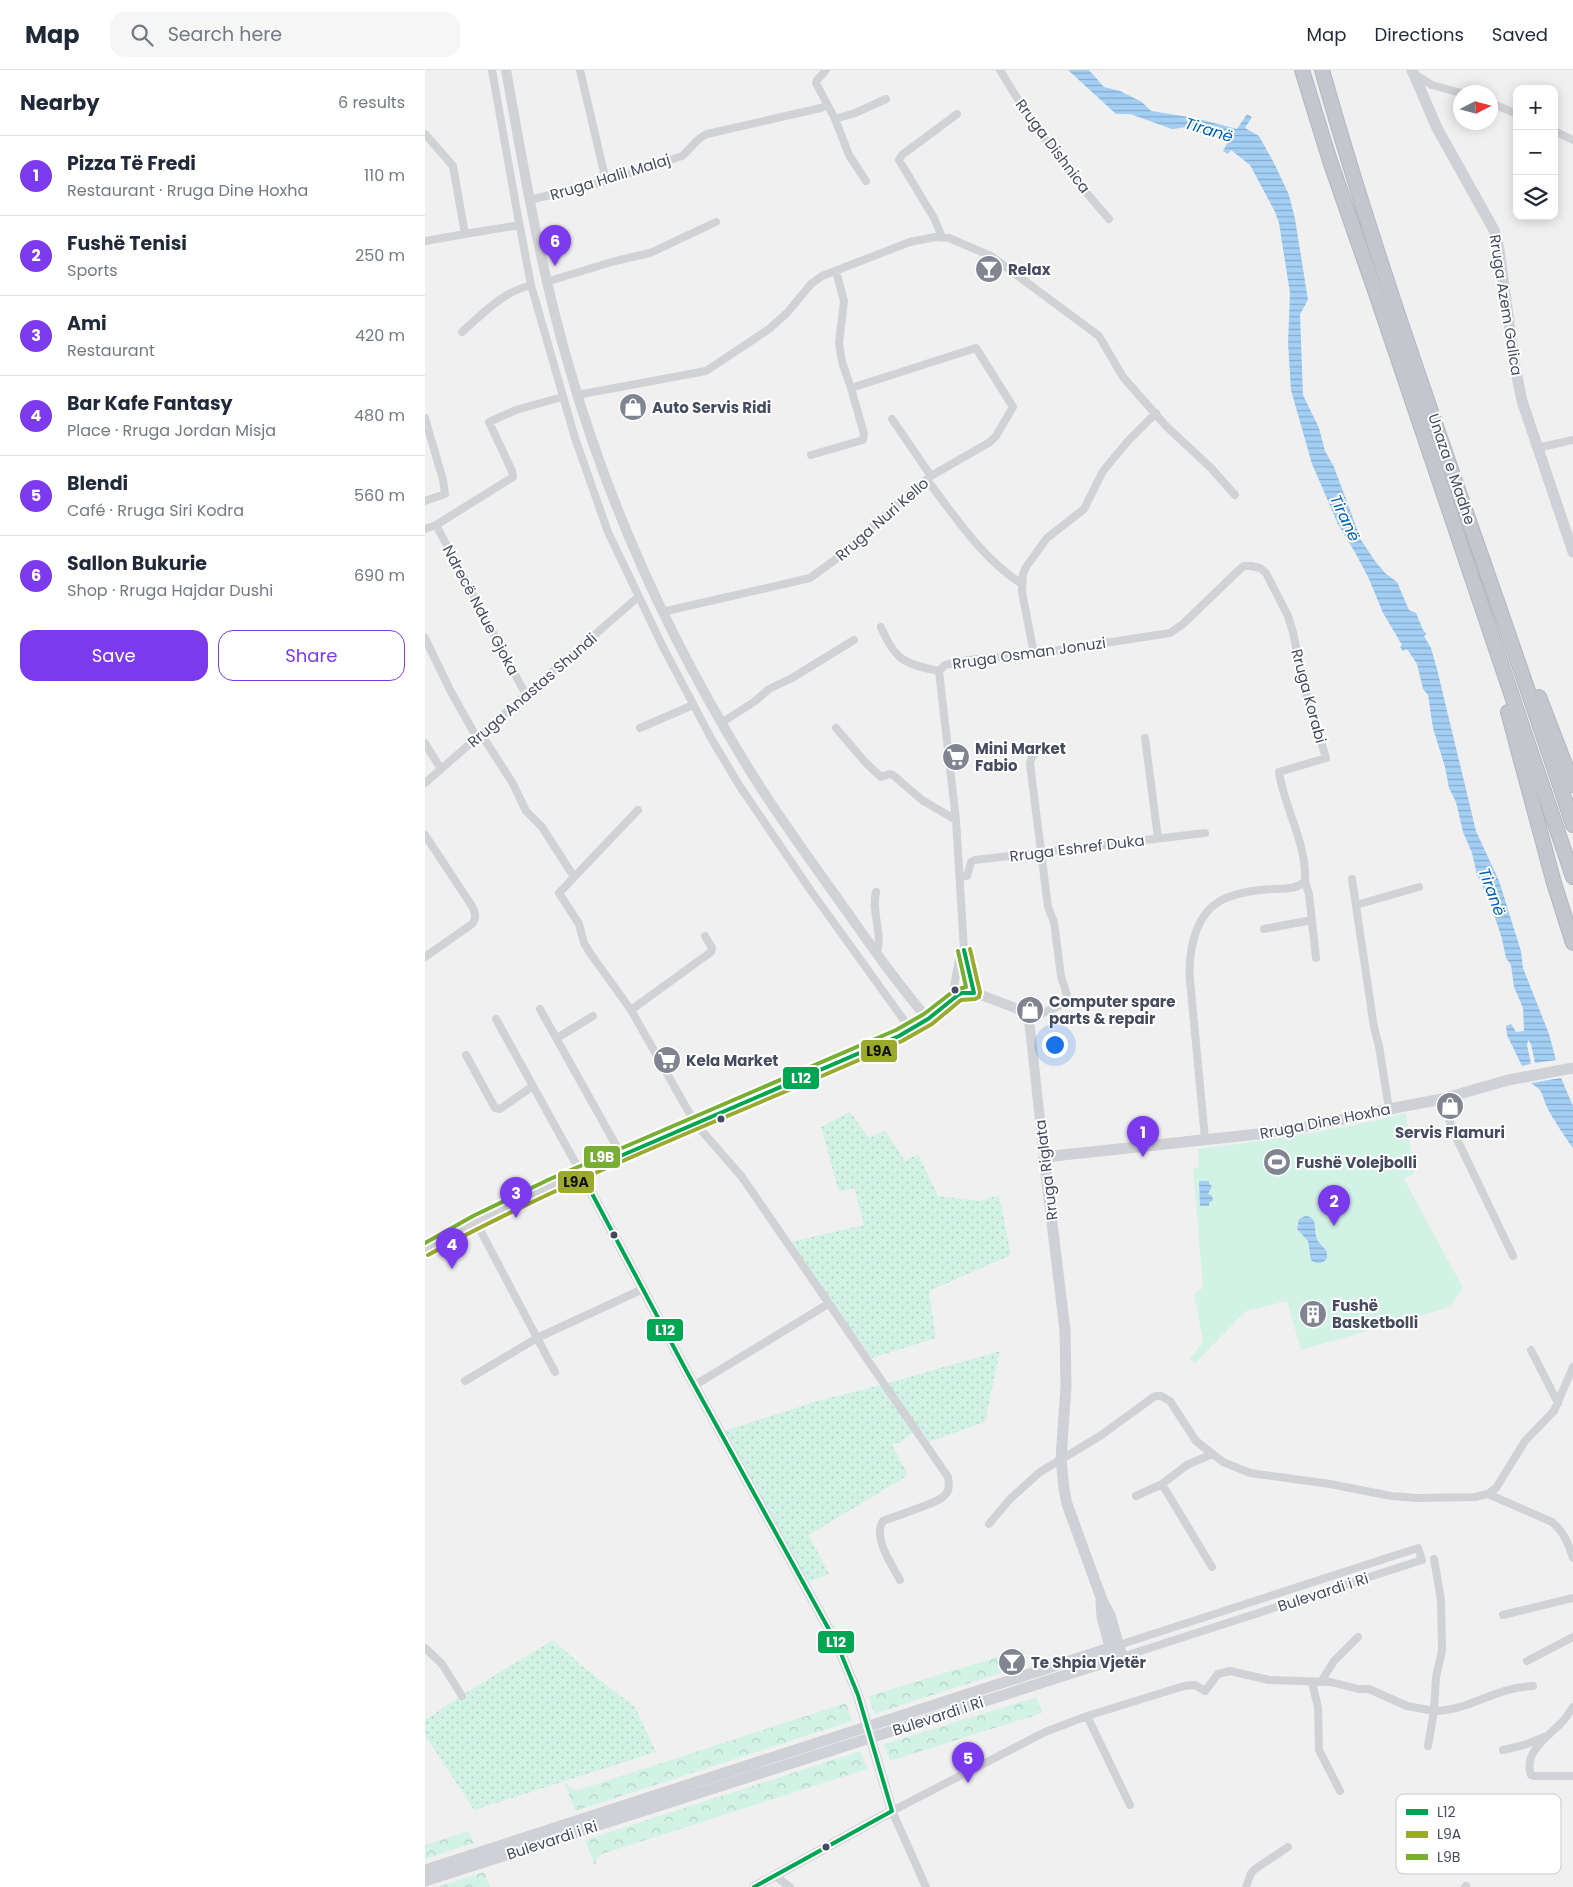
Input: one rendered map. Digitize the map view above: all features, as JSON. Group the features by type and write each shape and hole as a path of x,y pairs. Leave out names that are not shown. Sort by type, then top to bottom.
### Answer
{"highway":[{"name":"Unaza e Madhe","path":"1302,70 1330,161 1573,877"},
{"name":"Unaza e Madhe","path":"1322,70 1346,156 1444,452 1497,599 1573,825"},
{"path":"1470,523 1493,570 1531,677 1573,784"},
{"path":"1455,529 1476,611 1512,723 1554,882 1573,943"}],"main road":[{"name":"Rruga Azem Galica","path":"1413,72 1449,152 1494,230 1499,249 1516,373 1522,401 1573,552"},
{"name":"Rruga Dine Hoxha","path":"1044,1157 1285,1131 1442,1099 1508,1080 1573,1068"},
{"name":"Rruga Riglata","path":"1044,1157 1067,1360 1061,1459 1064,1489 1067,1504 1101,1600 1110,1615 1116,1652"},
{"name":"Bulevardi i Ri","path":"425,1881 1116,1652"},
{"name":"Bulevardi i Ri","path":"425,1870 869,1733"}],"street":[{"path":"492,70 531,286 563,397 599,507 615,547 638,597 693,705 739,785 843,936 911,1030"},
{"path":"506,70 546,282 577,395 611,493 662,612 721,723 777,812 877,953 916,1006 928,1019"},
{"path":"580,70 606,181"},
{"path":"825,70 816,83 835,119 849,155 867,182"},
{"name":"Rruga Dishnica","path":"1000,70 1021,106 1067,171 1109,219"},
{"path":"1413,72 1432,85 1453,91"},
{"path":"835,119 855,113 887,99"},
{"name":"Rruga Halil Malaj","path":"530,200 606,181 681,156 688,152 700,137 707,134 821,108 827,105"},
{"path":"1498,106 1513,112"},
{"path":"942,237 934,218 899,160 902,155 957,114"},
{"path":"1558,133 1573,140"},
{"path":"425,134 455,170 465,234"},
{"path":"546,282 615,261 650,254 716,222"},
{"path":"425,240 519,225"},
{"path":"577,395 706,371 769,329 787,313 816,279 910,242 942,237 949,238 991,256 1099,336 1123,377 1179,440 1211,468 1235,495"},
{"path":"811,455 863,440 864,434 842,362 839,343 844,300 836,271"},
{"path":"462,332 499,299 518,289 531,286"},
{"name":"Rruga Nuri Kello","path":"662,612 810,578 836,559 929,478 990,442 996,436 1013,407 976,348 851,388"},
{"path":"425,529 436,525 513,477 489,422 516,410 563,397"},
{"path":"1034,654 1022,584 1026,566 1047,538 1084,509 1103,471 1128,441 1156,413"},
{"path":"425,418 443,480 445,494 425,501"},
{"path":"892,419 929,478 983,552 1008,576 1022,584"},
{"path":"1537,448 1573,440"},
{"name":"Ndrecë Ndue Gjoka","path":"436,525 527,695"},
{"name":"Rruga Osman Jonuzi","path":"974,994 965,950 957,820 939,671 945,665 961,661 1034,654 1170,633 1183,624 1240,569 1244,566 1255,566"},
{"name":"Rruga Korabi","path":"1255,566 1266,574 1288,616 1304,688 1325,758 1279,772 1282,788 1302,851 1306,872 1305,881"},
{"name":"Rruga Anastas Shundi","path":"425,784 638,597"},
{"path":"881,626 887,642 899,658 908,663 939,671"},
{"path":"425,638 450,690 511,782 526,811 542,827 574,877"},
{"path":"721,723 755,702 769,689 792,678 854,640"},
{"path":"640,728 693,705"},
{"path":"837,728 866,763 881,777 893,775 922,800 957,820"},
{"path":"1145,738 1158,838"},
{"path":"425,743 441,770"},
{"path":"425,1250 476,1222 581,1173 695,1122 882,1044 911,1030 928,1019 952,998 963,993 974,994 1023,1011 1029,1020 1059,1006 1065,1001 1067,995 1061,976 1054,922 1048,907 1031,759 1036,752 1062,748"},
{"path":"638,810 559,893 579,924 584,944 631,1010 695,1122 742,1177 948,1477 948,1489 941,1498 883,1520 881,1524 880,1530 884,1553 900,1580"},
{"name":"Rruga Eshref Duka","path":"960,877 967,876 971,862 975,860 1205,832"},
{"path":"425,835 472,906 476,919 472,924 425,957"},
{"path":"1352,879 1374,1027 1389,1109"},
{"path":"1205,1139 1189,967 1191,946 1206,914 1218,902 1247,892 1297,887 1305,881 1309,894 1316,958"},
{"path":"1356,905 1419,887"},
{"path":"876,892 873,902 879,938 877,953"},
{"path":"1263,929 1312,920"},
{"path":"631,1010 711,952 712,948 705,936"},
{"name":"Rruga Osman Jonuzi","path":"952,998 959,959 965,950"},
{"path":"540,1009 622,1156"},
{"path":"557,1038 593,1016"},
{"path":"496,1019 837,1644 858,1695 892,1811 926,1887"},
{"name":"Rruga Riglata","path":"1029,1020 1044,1157"},
{"path":"466,1055 495,1108 500,1109 533,1086"},
{"path":"1442,1099 1454,1133 1513,1256"},
{"path":"476,1222 555,1372"},
{"path":"465,1381 537,1338 643,1289"},
{"path":"695,1385 828,1304"},
{"path":"1531,1350 1558,1403"},
{"path":"989,1524 1010,1499 1040,1472 1100,1436 1155,1396 1161,1396 1170,1401 1196,1441 1212,1454 1223,1462 1250,1473 1338,1485 1391,1496 1444,1498 1475,1497 1488,1494 1496,1488 1525,1441 1554,1411 1573,1366"},
{"path":"1136,1496 1162,1484 1187,1465 1212,1454"},
{"path":"1162,1484 1212,1567"},
{"path":"1488,1494 1552,1522 1566,1538 1573,1558"},
{"name":"Bulevardi i Ri","path":"1418,1548 1422,1560 1116,1652 1418,1548"},
{"path":"1428,1746 1434,1711 1436,1677 1442,1651 1441,1600 1434,1559"},
{"path":"1503,1615 1573,1598"},
{"path":"1340,1791 1319,1750 1317,1682 1334,1661 1358,1637"},
{"path":"1527,1661 1573,1637"},
{"path":"425,1648 442,1664 462,1696"},
{"path":"754,1887 892,1811 1045,1732 1087,1716 1184,1686 1195,1686 1205,1691 1218,1674 1223,1672 1230,1671 1269,1680 1331,1682 1358,1689 1369,1689 1407,1706 1434,1711 1448,1711 1461,1708 1503,1690 1533,1686"},
{"path":"1573,1707 1563,1722 1544,1737 1531,1757 1529,1770 1531,1775 1537,1777 1573,1776"},
{"path":"1087,1716 1130,1805"},
{"path":"1503,1750 1544,1737"},
{"path":"1246,1887 1255,1869 1288,1847"},
{"path":"775,1876 790,1887"}],"green space":[{"path":"850,1112 869,1138 885,1130 905,1161 918,1154 938,1196 980,1201 999,1195 1011,1255 929,1291 936,1338 872,1358 790,1242 864,1225 854,1188 839,1192 821,1127"},
{"path":"1406,1113 1414,1173 1404,1179 1463,1288 1450,1307 1301,1350 1287,1301 1246,1311 1195,1363 1190,1359 1203,1341 1194,1294 1203,1288 1193,1169 1199,1167 1198,1149 1328,1130"},
{"path":"1000,1351 985,1422 929,1442 920,1428 901,1442 892,1445 908,1475 809,1535 829,1574 806,1583 721,1432 817,1401"},
{"path":"553,1640 582,1666 635,1707 656,1752 474,1810 425,1735 425,1720"},
{"path":"1023,1649 1028,1664 874,1714 869,1696"},
{"path":"1037,1697 1042,1713 890,1761 884,1744"},
{"path":"846,1703 852,1721 575,1811 564,1781 571,1788 578,1790"},
{"path":"861,1751 867,1769 602,1854 597,1859 595,1866 585,1840"},
{"path":"469,1831 474,1843 425,1859 425,1845"},
{"path":"484,1872 490,1887 438,1887"}],"water":[{"name":"Tiranë","path":"1068,70 1089,70 1104,87 1120,91 1142,102 1151,111 1195,118 1237,129 1247,114 1252,117 1245,128 1259,136 1275,165 1289,195 1295,219 1308,300 1300,314 1303,395 1319,428 1325,451 1334,467 1361,540 1385,573 1397,582 1409,610 1416,613 1423,630 1427,634 1424,636 1431,648 1437,669 1476,831 1499,881 1521,951 1523,968 1549,1034 1556,1060 1535,1063 1531,1044 1528,1040 1527,1045 1531,1064 1522,1066 1507,1035 1506,1026 1511,1024 1516,1032 1524,1031 1523,1008 1514,987 1511,965 1506,958 1491,905 1477,875 1472,853 1463,832 1456,802 1449,788 1445,767 1433,728 1428,695 1423,689 1417,664 1407,649 1403,651 1400,647 1402,645 1383,613 1356,554 1338,524 1312,464 1291,390 1288,343 1290,293 1279,223 1275,212 1250,165 1231,150 1228,154 1223,151 1228,142 1224,138 1217,135 1200,133 1187,127 1172,129 1130,114 1116,114"},
{"path":"1561,1078 1573,1106 1573,1148 1551,1114 1541,1092 1531,1083"},
{"path":"1199,1181 1209,1181 1209,1184 1212,1186 1208,1194 1212,1196 1213,1200 1209,1203 1209,1206 1200,1206"},
{"path":"1305,1216 1314,1221 1317,1239 1327,1252 1327,1258 1322,1263 1315,1263 1311,1260 1308,1241 1297,1229 1299,1219"}],"transit line":[{"name":"L9A","path":"428,1255 486,1225 603,1170 902,1041 932,1024 961,1000 979,997 980,992 970,949"},
{"name":"L12","path":"581,1173 899,1036 928,1019 958,995 974,993 964,950"},
{"name":"L9B","path":"425,1243 473,1216 550,1179 896,1030 924,1014 955,990 966,987 958,951"},
{"name":"L12","path":"581,1173 687,1372 837,1644 858,1695 892,1811"},
{"name":"L12","path":"754,1887 892,1811"}],"place":[{"name":"Sallon Bukurie","path":"555,266"},
{"name":"Relax","path":"989,269"},
{"name":"Auto Servis Ridi","path":"633,407"},
{"name":"Mini Market Fabio","path":"956,757"},
{"name":"Computer spare parts & repair","path":"1030,1010"},
{"name":"Kela Market","path":"667,1060"},
{"name":"Servis Flamuri","path":"1450,1106"},
{"name":"Pizza Të Fredi","path":"1143,1157"},
{"name":"Fushë Volejbolli","path":"1277,1162"},
{"name":"Ami","path":"516,1218"},
{"name":"Fushë Tenisi","path":"1334,1226"},
{"name":"Bar Kafe Fantasy","path":"452,1269"},
{"name":"Fushë Basketbolli","path":"1313,1314"},
{"name":"Te Shpia Vjetër","path":"1012,1662"},
{"name":"Blendi","path":"968,1783"}]}
